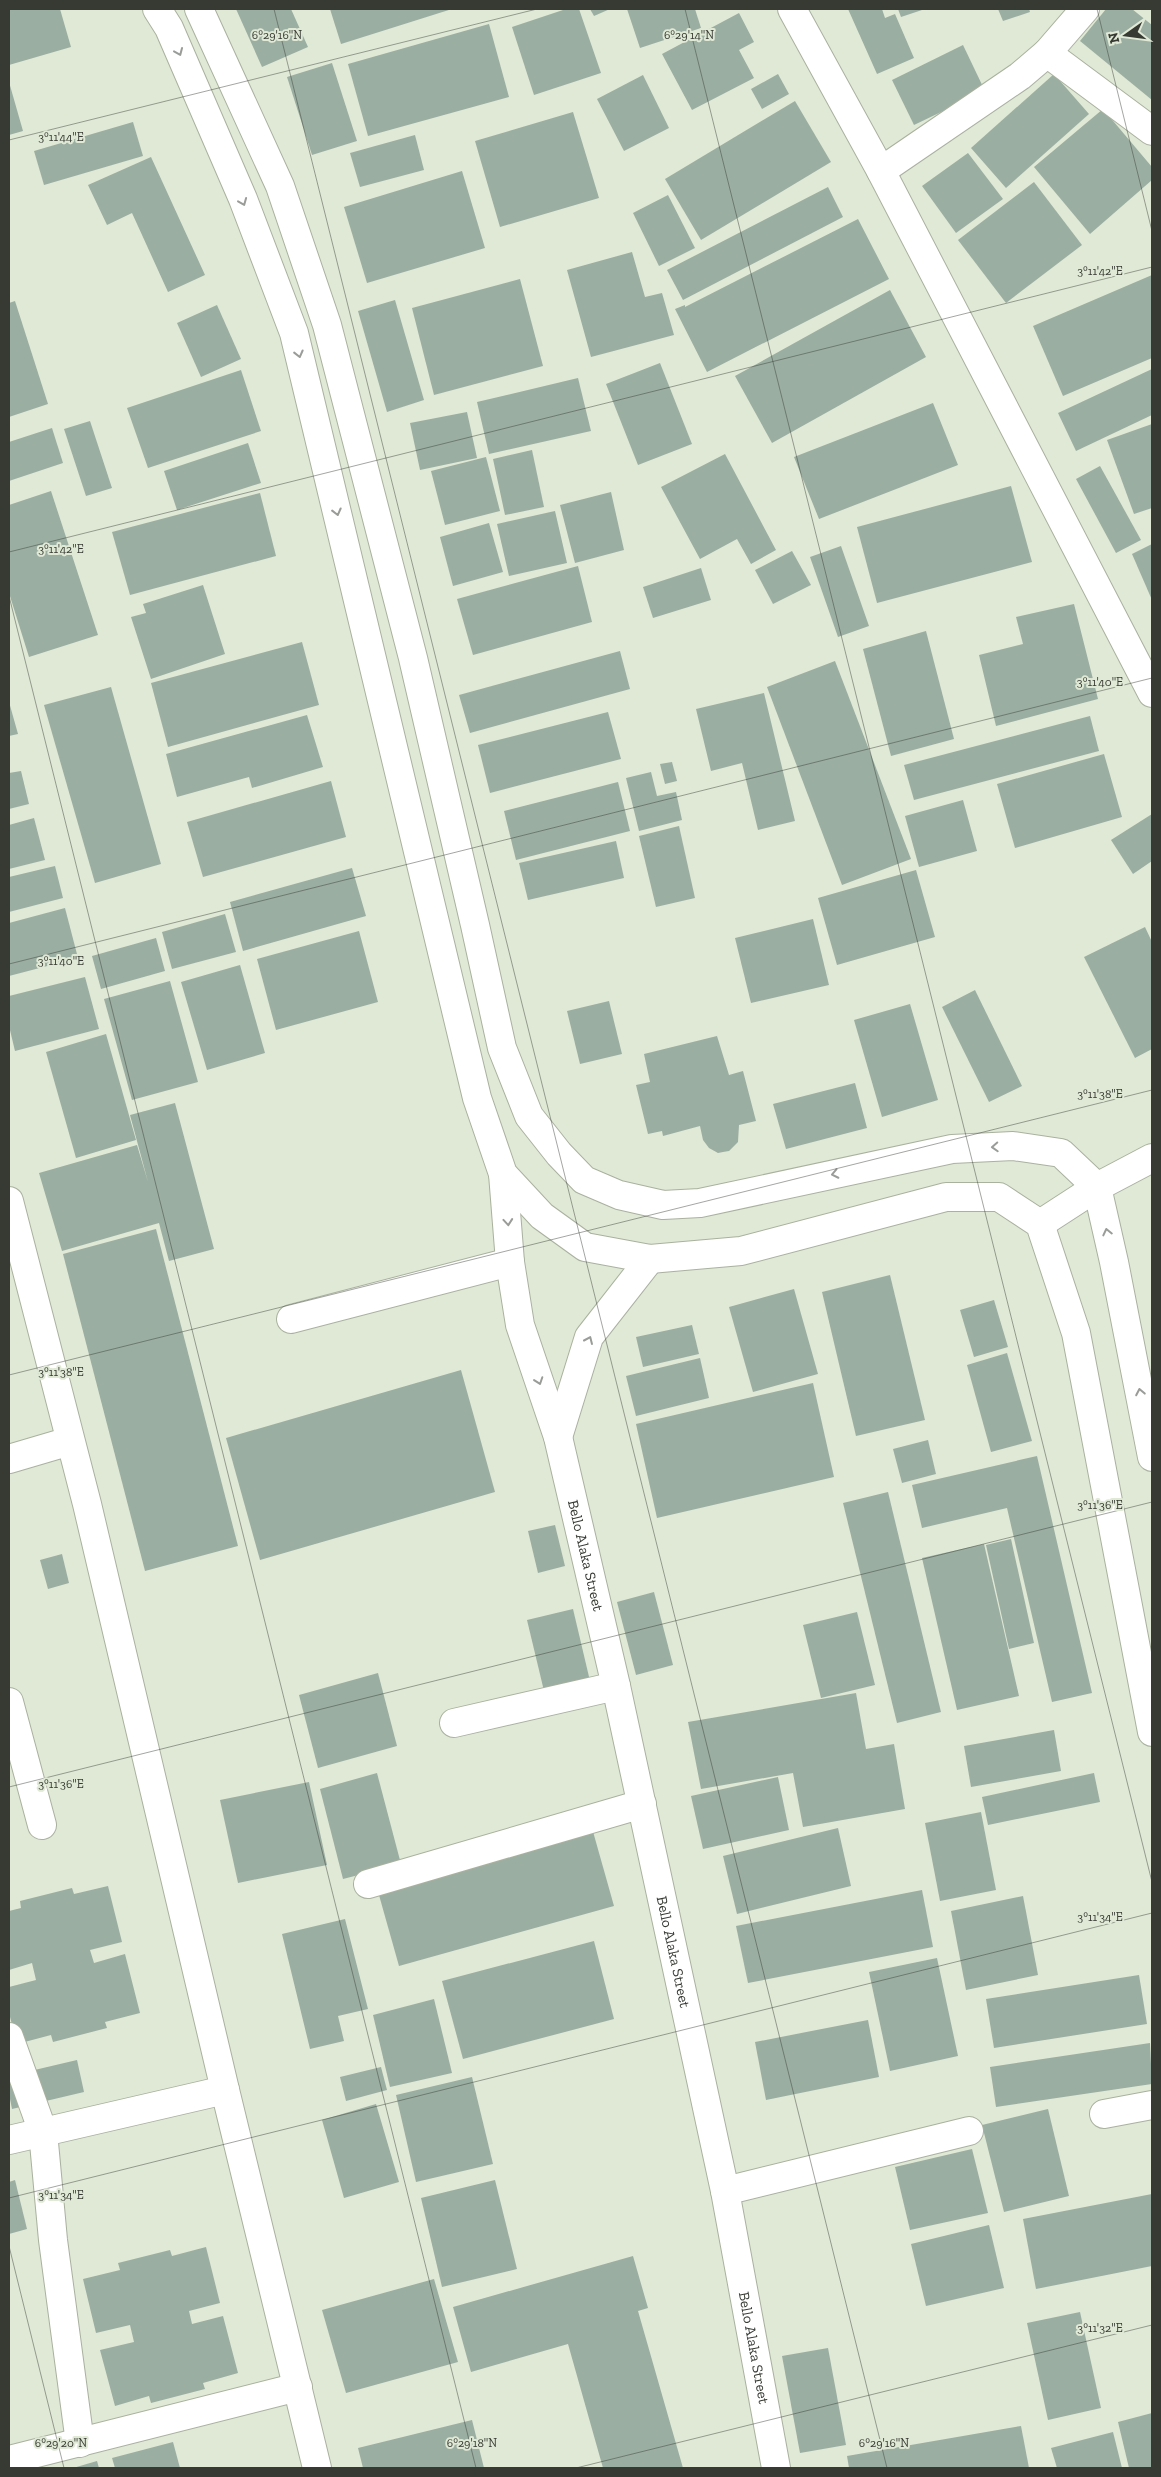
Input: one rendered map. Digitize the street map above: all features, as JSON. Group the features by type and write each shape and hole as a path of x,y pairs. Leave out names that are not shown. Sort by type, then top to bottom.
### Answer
{"street":[{"path":"158,9 169,28 243,199 294,333 477,1098 504,1174 542,1216 585,1247 650,1259 741,1251 946,1197 999,1197 1040,1224 1076,1333 1152,1732"},
{"path":"199,9 280,186 326,325 413,658 502,1048 529,1116 559,1154 584,1180 619,1195 663,1205 700,1204 952,1149 1014,1146 1061,1153 1097,1187 1114,1262 1152,1457"},
{"path":"792,9 881,171 1152,693"},
{"path":"881,171 1020,76 1047,53 1085,9"},
{"path":"1047,53 1152,131"},
{"path":"1040,1224 1097,1187 1152,1158"},
{"name":"Bello Alaka Street","path":"504,1174 510,1262 520,1324 558,1437 616,1686 725,2191 776,2468"},
{"path":"9,1201 70,1441 224,2090 317,2468"},
{"path":"558,1437 589,1337 650,1259"},
{"path":"291,1319 510,1262"},
{"path":"9,1460 70,1441"},
{"path":"454,1723 616,1686"},
{"path":"9,1702 42,1825"},
{"path":"368,1884 642,1804"},
{"path":"9,2037 43,2132 53,2240 80,2442"},
{"path":"9,2140 224,2090"},
{"path":"1104,2114 1152,2105"},
{"path":"725,2191 970,2131"},
{"path":"11,2463 80,2442 298,2387"}],"building":[{"path":"9,9 60,9 71,47 9,65"},
{"path":"236,9 291,9 308,47 262,67"},
{"path":"330,9 452,9 341,44"},
{"path":"566,9 579,9 601,73 534,95 512,27"},
{"path":"590,9 610,9 594,16"},
{"path":"627,9 695,9 701,28 640,48"},
{"path":"848,9 882,9 885,18 895,14 914,58 877,74"},
{"path":"898,9 925,9 901,17"},
{"path":"998,9 1029,9 1030,12 1003,21"},
{"path":"1106,9 1132,9 1152,25 1152,100 1080,41"},
{"path":"739,13 754,42 739,50 754,78 692,110 662,54"},
{"path":"489,24 509,97 368,136 348,64"},
{"path":"963,45 985,91 914,125 892,80"},
{"path":"332,63 357,141 312,155 287,77"},
{"path":"778,74 789,94 762,109 751,89"},
{"path":"1054,74 1089,114 1006,188 971,148"},
{"path":"643,75 669,128 624,151 597,99"},
{"path":"9,82 23,131 9,135"},
{"path":"795,101 831,162 701,240 665,179"},
{"path":"1103,109 1152,167 1152,180 1090,234 1034,167"},
{"path":"573,112 599,198 500,227 475,141"},
{"path":"133,122 143,156 44,185 34,151"},
{"path":"415,135 424,170 360,187 350,153"},
{"path":"968,153 1003,199 956,233 922,186"},
{"path":"151,157 205,275 168,292 132,213 107,225 88,185"},
{"path":"462,171 485,248 367,283 344,207"},
{"path":"1034,182 1082,245 1006,303 958,240"},
{"path":"828,187 843,217 683,300 667,270"},
{"path":"668,195 695,248 659,266 633,213"},
{"path":"858,219 889,279 707,372 675,309 685,305 685,307"},
{"path":"632,252 645,297 662,293 674,335 591,357 567,270"},
{"path":"1152,275 1152,358 1063,396 1033,326"},
{"path":"520,279 543,366 434,395 412,308"},
{"path":"890,290 926,357 772,443 735,376"},
{"path":"395,300 424,400 387,412 358,311"},
{"path":"15,301 48,404 9,417 9,303"},
{"path":"217,305 241,359 201,377 177,323"},
{"path":"660,363 692,444 638,465 606,384"},
{"path":"1152,369 1152,415 1076,451 1058,413"},
{"path":"241,370 261,431 148,468 127,408"},
{"path":"578,378 591,431 489,454 477,402"},
{"path":"933,403 958,465 819,519 794,457"},
{"path":"467,412 477,458 420,470 410,423"},
{"path":"90,421 112,488 86,496 64,429"},
{"path":"1152,424 1152,508 1134,514 1107,440"},
{"path":"52,428 63,463 9,481 9,442"},
{"path":"248,443 261,483 177,510 164,471"},
{"path":"532,450 544,507 505,515 493,459"},
{"path":"725,454 776,550 751,564 737,539 700,559 661,487"},
{"path":"486,457 500,511 445,525 431,471"},
{"path":"1100,466 1141,540 1116,553 1076,479"},
{"path":"1011,486 1032,562 877,603 857,527"},
{"path":"51,491 98,635 29,657 9,593 9,505"},
{"path":"611,492 624,550 575,563 560,505"},
{"path":"260,493 276,556 130,595 112,532"},
{"path":"555,511 567,563 509,576 497,524"},
{"path":"489,523 503,572 453,586 440,537"},
{"path":"1152,544 1152,600 1132,554"},
{"path":"841,546 869,626 838,637 810,557"},
{"path":"792,551 811,585 773,604 755,570"},
{"path":"578,566 592,622 473,655 457,599"},
{"path":"701,568 711,600 653,618 643,587"},
{"path":"203,585 225,654 151,679 131,617 146,613 143,604"},
{"path":"1074,604 1098,699 996,726 979,655 1023,644 1016,617"},
{"path":"926,631 954,739 891,756 863,649"},
{"path":"302,642 319,705 168,747 151,683"},
{"path":"620,651 630,689 470,733 459,695"},
{"path":"835,661 911,859 842,885 767,687"},
{"path":"111,687 161,864 95,883 44,705"},
{"path":"764,693 795,821 758,830 742,763 711,771 696,709"},
{"path":"9,702 18,734 9,736"},
{"path":"608,712 621,759 490,793 478,745"},
{"path":"307,715 323,767 252,788 249,777 177,797 166,754"},
{"path":"1090,716 1099,751 914,800 904,765"},
{"path":"1104,754 1122,817 1015,848 997,784"},
{"path":"672,762 677,781 665,784 660,764"},
{"path":"21,771 29,804 9,809 9,773"},
{"path":"651,772 657,796 676,792 682,820 639,831 626,778"},
{"path":"331,781 346,837 203,877 187,822"},
{"path":"618,782 630,831 516,860 504,811"},
{"path":"963,800 977,851 919,867 905,816"},
{"path":"1152,814 1152,861 1133,874 1111,840"},
{"path":"34,818 45,860 9,869 9,825"},
{"path":"679,826 695,898 656,907 639,836"},
{"path":"616,841 624,878 528,900 519,863"},
{"path":"55,866 63,898 9,912 9,877"},
{"path":"352,868 366,916 243,951 230,902"},
{"path":"916,870 935,937 837,965 818,898"},
{"path":"65,908 78,958 9,976 9,923"},
{"path":"225,914 236,952 172,969 162,932"},
{"path":"813,919 829,985 751,1003 735,938"},
{"path":"1145,927 1152,942 1152,1049 1135,1058 1084,957"},
{"path":"359,931 378,1002 276,1030 257,959"},
{"path":"156,938 165,971 101,989 92,956"},
{"path":"240,965 265,1053 207,1070 181,982"},
{"path":"85,977 99,1029 15,1051 9,1026 9,996"},
{"path":"170,981 198,1082 132,1100 104,999"},
{"path":"975,990 1022,1086 989,1102 942,1007"},
{"path":"609,1001 622,1054 580,1064 567,1011"},
{"path":"910,1004 938,1100 882,1117 854,1020"},
{"path":"106,1034 136,1140 76,1158 46,1052"},
{"path":"717,1036 729,1075 743,1071 756,1121 739,1125 738,1142 729,1151 718,1153 709,1148 703,1140 700,1126 663,1136 662,1131 648,1134 636,1085 650,1082 644,1054"},
{"path":"855,1083 867,1128 786,1149 773,1104"},
{"path":"175,1103 214,1249 169,1261 159,1223 62,1251 39,1173 137,1145 148,1182 130,1115"},
{"path":"156,1229 238,1546 145,1571 63,1254"},
{"path":"890,1275 925,1420 856,1436 822,1292"},
{"path":"794,1289 818,1374 753,1392 729,1307"},
{"path":"994,1300 1008,1347 974,1357 960,1310"},
{"path":"692,1325 699,1354 643,1367 636,1337"},
{"path":"1007,1353 1032,1441 991,1452 967,1365"},
{"path":"700,1358 709,1398 636,1416 626,1376"},
{"path":"461,1370 495,1492 260,1560 226,1438"},
{"path":"813,1383 834,1477 657,1518 636,1424"},
{"path":"928,1440 936,1474 902,1483 893,1449"},
{"path":"1037,1456 1092,1693 1052,1702 1007,1508 922,1528 912,1485"},
{"path":"888,1492 941,1712 897,1723 843,1503"},
{"path":"555,1525 565,1566 538,1573 528,1531"},
{"path":"1011,1539 1034,1643 1009,1649 986,1545"},
{"path":"984,1544 1019,1696 957,1710 922,1558"},
{"path":"62,1554 69,1583 48,1589 40,1560"},
{"path":"654,1592 673,1665 636,1675 617,1602"},
{"path":"573,1609 590,1681 544,1691 527,1620"},
{"path":"857,1612 875,1685 821,1698 803,1625"},
{"path":"378,1673 397,1746 318,1768 299,1695"},
{"path":"856,1693 866,1749 894,1744 905,1809 803,1827 793,1773 701,1789 688,1722"},
{"path":"1054,1730 1061,1771 971,1787 964,1746"},
{"path":"377,1773 401,1864 343,1879 320,1789"},
{"path":"1094,1773 1100,1802 988,1825 982,1797"},
{"path":"778,1777 789,1830 703,1849 691,1796"},
{"path":"309,1782 327,1865 238,1883 220,1800"},
{"path":"981,1812 996,1890 940,1901 925,1823"},
{"path":"592,1828 614,1906 399,1966 377,1888"},
{"path":"838,1828 851,1886 737,1914 723,1856"},
{"path":"108,1886 122,1942 90,1950 94,1963 125,1954 140,2013 105,2022 107,2028 53,2042 51,2035 17,2044 9,2013 9,1987 36,1980 32,1963 9,1970 9,1911 21,1908 20,1901 72,1888 74,1894"},
{"path":"922,1890 933,1947 748,1983 736,1926"},
{"path":"1023,1896 1038,1975 966,1990 951,1911"},
{"path":"345,1919 368,2009 338,2016 344,2041 310,2049 282,1934"},
{"path":"594,1941 614,2019 463,2059 442,1981"},
{"path":"937,1958 958,2056 890,2071 869,1972"},
{"path":"1139,1975 1147,2024 994,2048 986,1999"},
{"path":"434,1999 452,2073 390,2087 373,2015"},
{"path":"868,2020 879,2077 766,2100 755,2042"},
{"path":"1150,2043 1152,2084 996,2107 990,2067"},
{"path":"77,2060 84,2092 12,2109 9,2094 9,2076"},
{"path":"381,2067 387,2090 346,2101 340,2077"},
{"path":"472,2077 493,2164 416,2182 396,2095"},
{"path":"376,2104 399,2182 344,2198 322,2120"},
{"path":"1048,2109 1069,2196 1004,2212 982,2125"},
{"path":"972,2149 988,2213 910,2230 895,2167"},
{"path":"15,2180 27,2229 9,2234 9,2182"},
{"path":"495,2180 517,2269 442,2287 421,2198"},
{"path":"1152,2194 1152,2266 1036,2289 1023,2219"},
{"path":"989,2225 1004,2288 926,2306 911,2244"},
{"path":"206,2247 220,2303 189,2311 192,2324 223,2316 238,2373 203,2383 205,2389 151,2403 149,2396 115,2406 100,2350 134,2342 130,2325 96,2333 83,2279 120,2270 118,2263 170,2250 172,2256"},
{"path":"633,2256 648,2308 638,2311 683,2468 603,2468 568,2344 471,2372 453,2307"},
{"path":"434,2279 458,2362 346,2393 322,2310"},
{"path":"1080,2312 1101,2408 1048,2420 1027,2323"},
{"path":"828,2348 846,2445 800,2453 782,2356"},
{"path":"1152,2413 1152,2468 1129,2468 1118,2422"},
{"path":"472,2420 484,2468 363,2468 358,2448"},
{"path":"1021,2426 1029,2468 849,2468 847,2456"},
{"path":"1113,2432 1122,2468 1057,2468 1051,2448"},
{"path":"173,2442 180,2468 115,2468 112,2458"},
{"path":"97,2461 99,2468 73,2468"}]}
